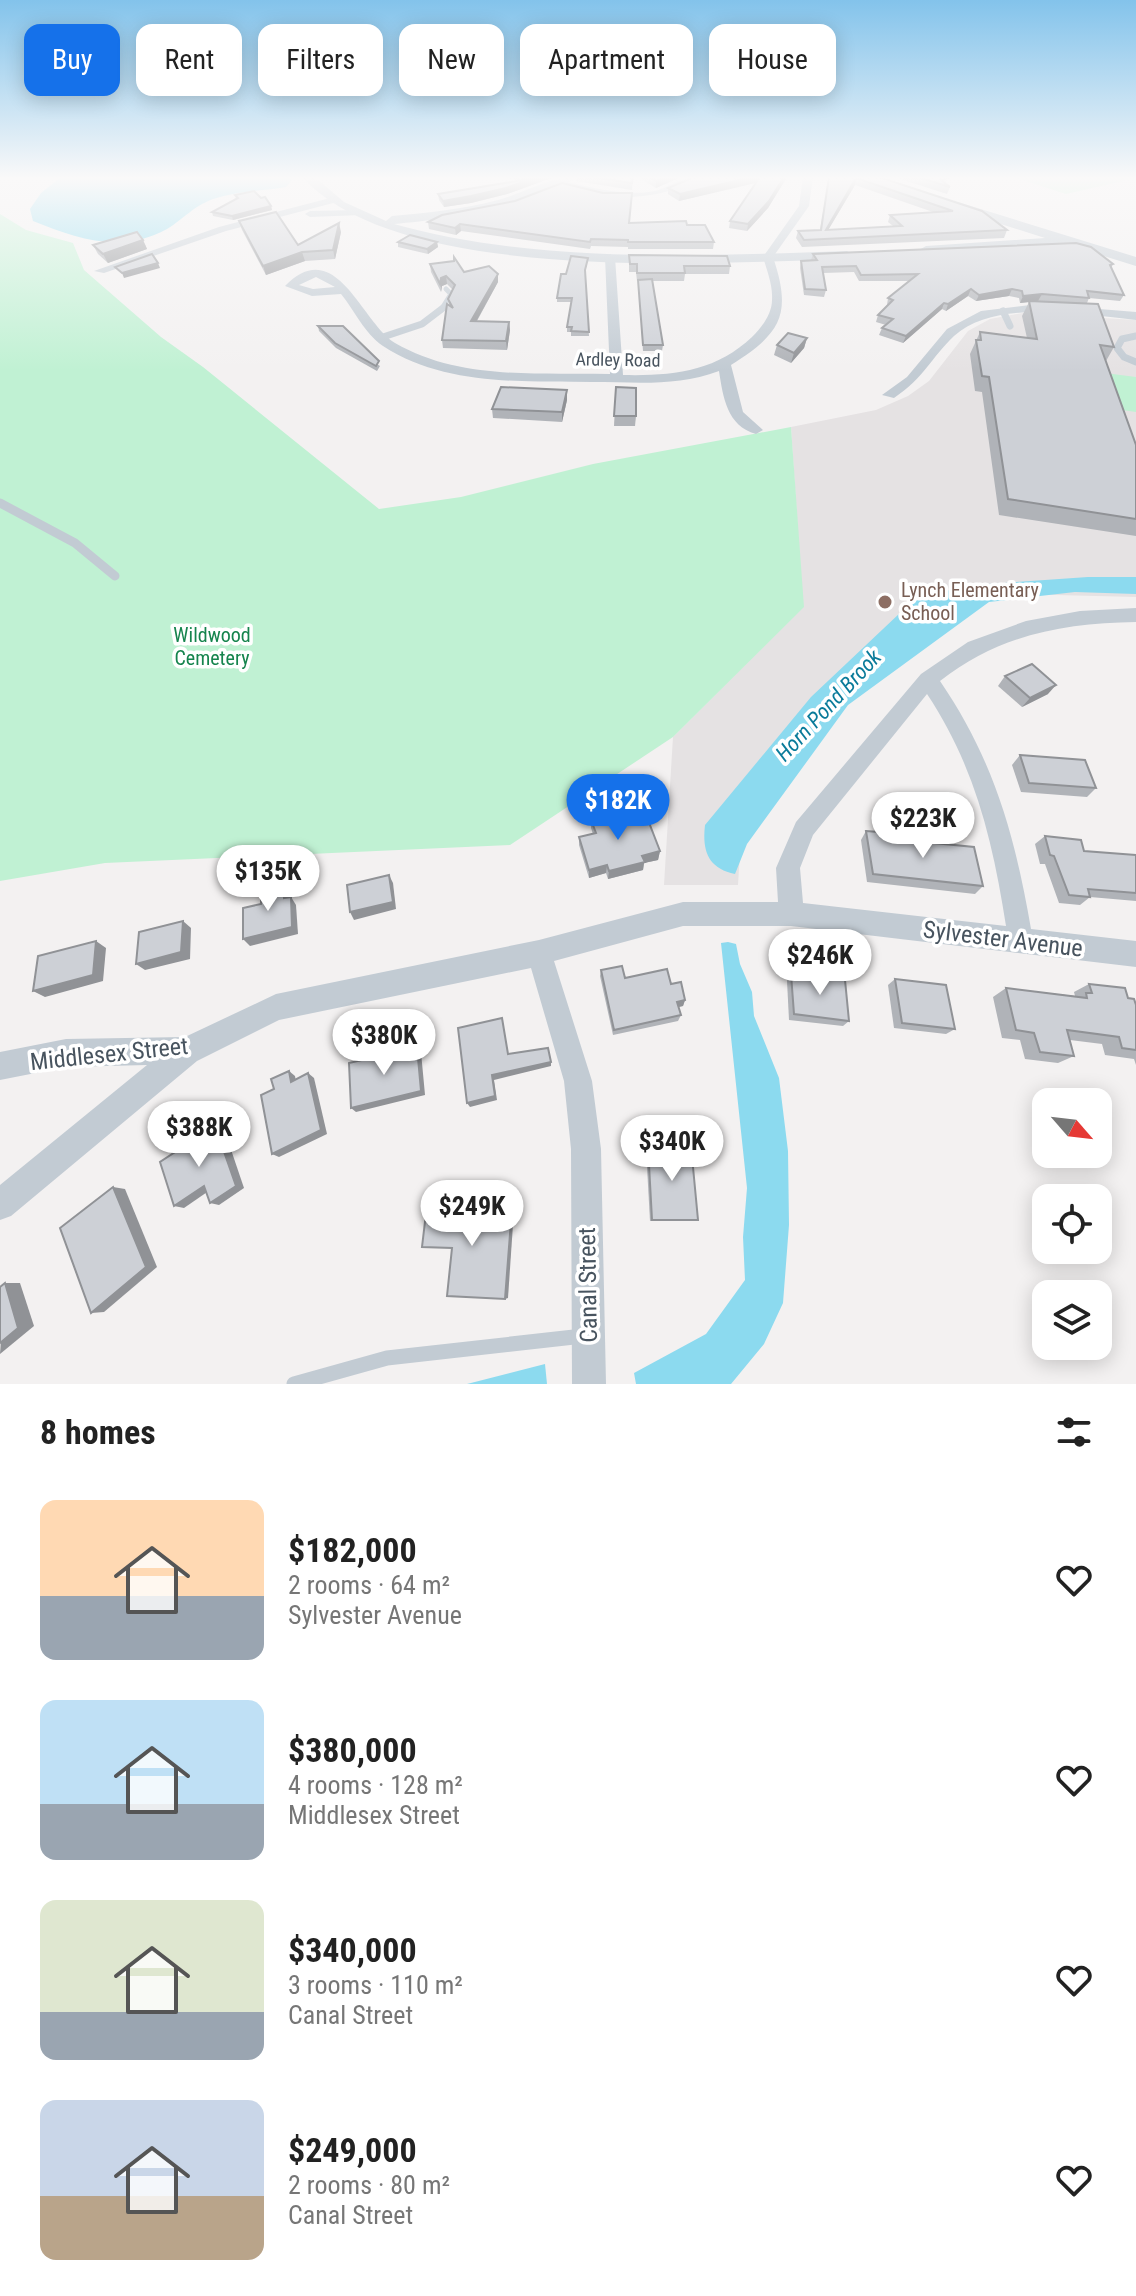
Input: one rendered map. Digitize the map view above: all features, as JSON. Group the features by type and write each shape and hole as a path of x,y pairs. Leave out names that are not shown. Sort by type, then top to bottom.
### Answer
{"street":[{"path":"100,271 186,242"},
{"path":"455,242 479,248 610,257 861,255"},
{"path":"768,257 779,242"},
{"path":"904,252 1054,242"},
{"path":"1064,242 1136,262"},
{"path":"610,257 617,379"},
{"name":"Ardley Road","path":"382,340 418,360 452,370 523,377 655,381 686,377 724,364 750,344 776,313 778,292 768,257"},
{"path":"343,290 382,340"},
{"path":"889,395 912,380 951,332 985,314 1038,308 1136,316"},
{"path":"724,364 737,417 742,426 756,430"},
{"path":"791,914 788,868 804,829 928,679 951,659 1018,628 1071,618 1136,615"},
{"path":"928,679 955,718 978,767 1001,834 1021,942"},
{"name":"Sylvester Avenue","path":"539,953 683,914 791,914 1136,954"},
{"name":"Middlesex Street","path":"0,1066 66,1053 187,1051 276,1007 539,953"},
{"name":"Canal Street","path":"539,953 578,1081 586,1149 589,1384"},
{"path":"0,1205 187,1051"}],"lane":[{"path":"382,340 443,312 451,294 446,289"},
{"path":"1003,311 1010,326"},
{"path":"1136,336 1122,339 1117,348 1124,357 1136,362"},
{"path":"0,503 66,536 115,576"},
{"path":"294,1384 387,1358 589,1336"}],"shaded area":[{"name":"Lynch Elementary School","path":"1022,313 1136,320 1136,597 981,593 877,656 742,819 738,885 664,885 673,737 803,607 791,427 876,410 908,396 929,381 968,331 990,319"}],"green space":[{"name":"Wildwood Cemetery","path":"0,242 73,243 84,270 161,337 203,367 379,509 461,497 593,464 791,427 804,607 673,737 510,845 105,863 0,881"},
{"path":"1097,372 1136,377 1136,412 1108,408"}],"water":[{"name":"Horn Pond Brook","path":"1136,577 1136,594 1075,592 989,602 848,705 747,844 735,874 713,863 706,850 705,825 811,697 919,595 989,584"},
{"path":"721,943 736,944 740,964 752,992 754,1016 779,1078 788,1151 789,1225 783,1303 764,1344 731,1384 636,1384 634,1373 706,1334 745,1280 743,1237 747,1188"},
{"path":"545,1364 547,1384 467,1384"}],"building":[{"path":"105,242 138,242 103,254 93,245"},
{"path":"250,242 296,242 298,245 304,242 335,242 333,250 302,252 263,266"},
{"path":"398,242 435,242 437,242 427,249"},
{"path":"1076,243 1091,247 1113,264 1110,265 1124,295 1087,291 1089,298 1042,294 1023,296 1022,291 1012,289 979,295 971,289 948,304 944,303 906,336 882,328 893,319 878,315 893,300 888,298 918,274 861,275 856,266 822,267 826,290 805,289 801,261 817,260 813,254"},
{"path":"152,254 158,263 122,273 115,267"},
{"path":"629,255 727,256 730,266 684,266 685,273 637,273 637,264 630,264"},
{"path":"571,256 588,258 585,270 589,332 571,331 572,327 567,327 572,298 557,298 561,274 566,274"},
{"path":"454,257 464,272 489,266 498,274 471,321 509,322 506,341 442,340 447,304 453,308 448,299 455,285 446,276 441,278 440,284 430,264 454,261"},
{"path":"652,279 663,345 643,345 638,280"},
{"path":"1029,301 1098,304 1114,347 1100,345 1136,445 1136,519 1008,499 989,377 982,376 976,340 981,340 980,332 1037,339"},
{"path":"318,326 343,326 379,361 376,366 335,343"},
{"path":"788,333 807,338 794,353 777,345"},
{"path":"501,387 567,390 562,412 492,409"},
{"path":"616,387 636,388 636,416 614,416"},
{"path":"1032,664 1056,685 1030,698 1005,676"},
{"path":"1020,755 1085,760 1096,788 1029,783"},
{"path":"628,811 633,824 648,820 660,851 642,856 645,862 609,871 607,865 589,870 579,837 596,833 591,820"},
{"path":"866,831 903,834 904,840 974,847 983,886 873,874"},
{"path":"1045,836 1081,840 1084,851 1136,855 1136,893 1088,889 1090,897 1069,895 1054,856 1050,855"},
{"path":"389,875 393,902 350,912 347,885"},
{"path":"283,881 284,898 291,897 292,927 243,939 243,908 261,904 261,887"},
{"path":"183,921 181,952 136,964 139,932"},
{"path":"96,941 93,975 33,991 38,956"},
{"path":"622,966 625,978 667,969 671,984 681,982 685,1000 677,1002 681,1015 614,1030 601,970"},
{"path":"791,974 845,980 849,1021 794,1014"},
{"path":"895,979 946,985 955,1029 902,1023"},
{"path":"1089,984 1125,988 1128,998 1134,999 1136,1050 1122,1048 1119,1037 1067,1030 1074,1056 1040,1052 1034,1033 1016,1030 1006,988 1087,998 1086,993 1092,993"},
{"path":"502,1018 508,1054 548,1048 551,1062 492,1075 495,1096 467,1103 458,1028"},
{"path":"417,1047 421,1091 351,1108 349,1063"},
{"path":"289,1071 291,1082 308,1073 321,1130 272,1154 261,1095 274,1089 271,1079"},
{"path":"215,1126 236,1186 210,1203 204,1186 174,1206 160,1162"},
{"path":"648,1146 691,1146 698,1220 652,1220"},
{"path":"113,1187 146,1267 91,1313 60,1228"},
{"path":"427,1205 512,1208 505,1299 447,1296 452,1248 422,1247"},
{"path":"5,1283 18,1328 0,1343 0,1287"}],"place":[{"name":"Lynch Elementary School","path":"885,602"}]}
